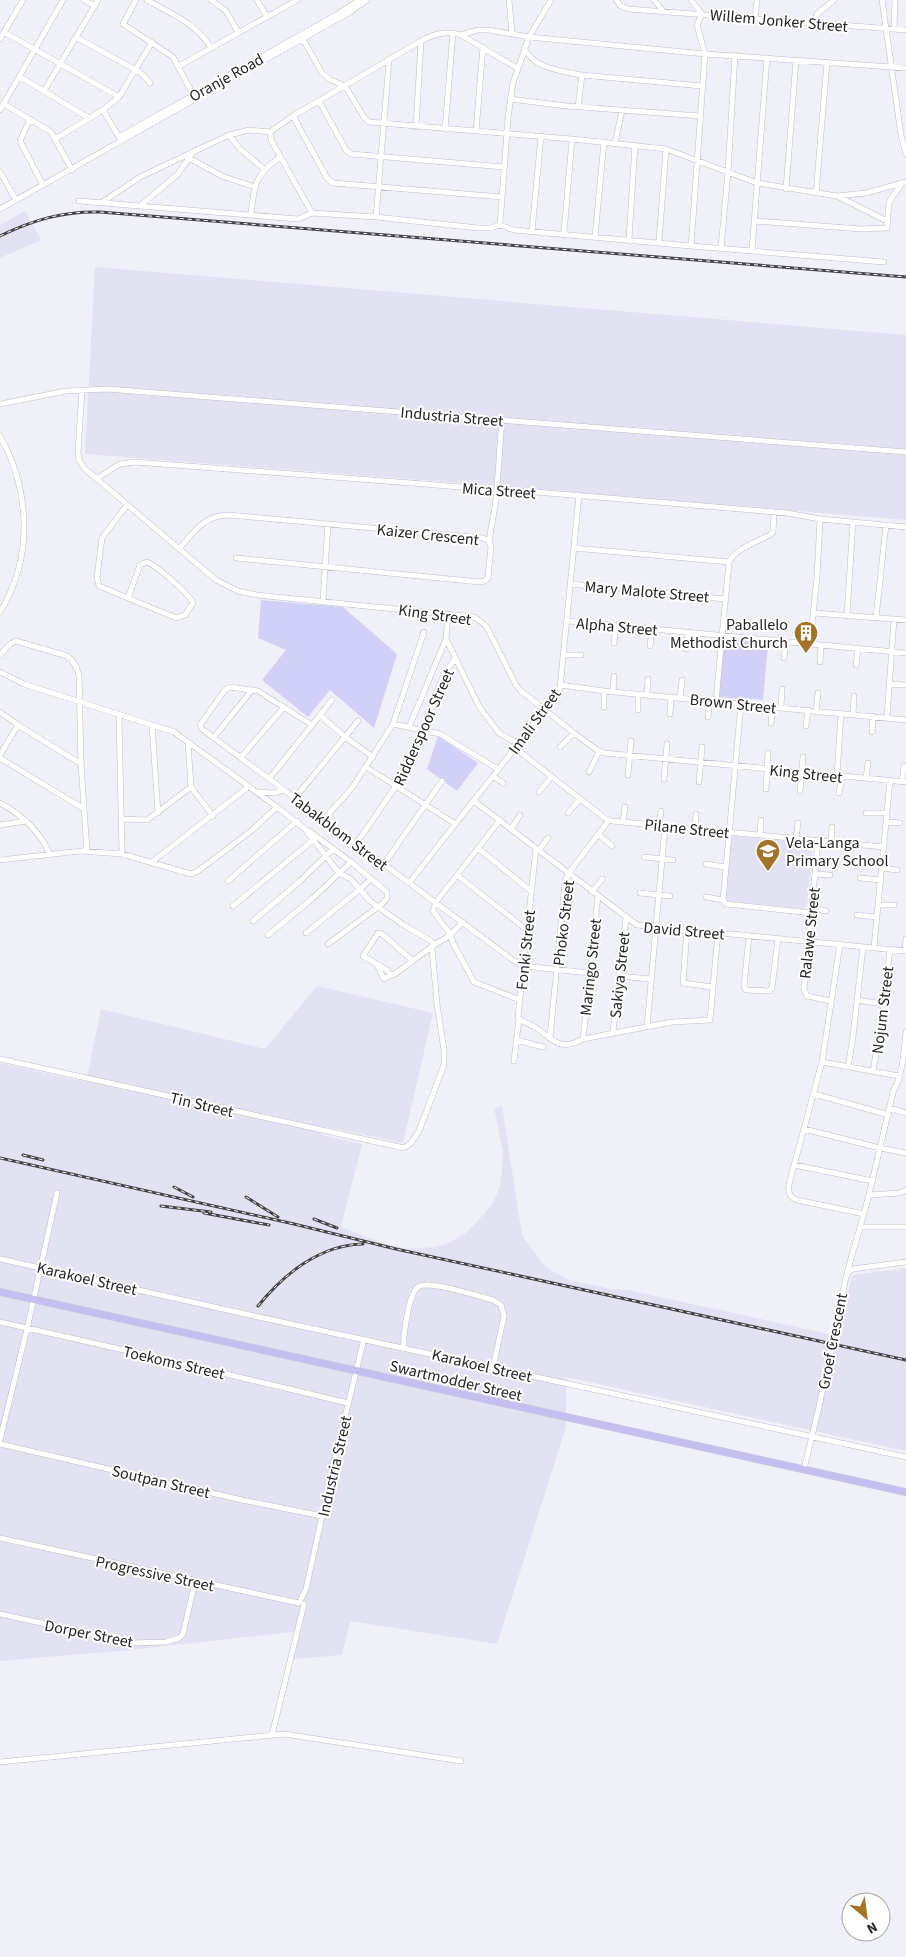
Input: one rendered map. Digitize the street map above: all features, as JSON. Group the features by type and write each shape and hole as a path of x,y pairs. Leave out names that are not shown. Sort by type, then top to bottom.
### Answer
{"main road":[{"name":"Swartmodder Street","path":"0,1292 906,1492"}],"street":[{"path":"0,39 22,0"},
{"path":"0,110 63,0"},
{"path":"84,0 95,6"},
{"path":"44,91 98,0"},
{"path":"136,0 123,24 167,51 179,66 195,97"},
{"path":"147,0 197,30 210,48"},
{"path":"211,0 226,11 238,32"},
{"path":"257,0 267,17"},
{"path":"179,66 296,0"},
{"path":"0,209 72,170 120,139 350,12 363,0"},
{"name":"Oranje Road","path":"195,97 363,0"},
{"path":"509,0 512,34"},
{"path":"500,225 510,99 517,68 528,37 552,0"},
{"name":"Willem Jonker Street","path":"616,0 622,7 628,9 906,30"},
{"path":"654,0 664,12"},
{"path":"691,0 702,14 697,25 705,54 691,246"},
{"path":"755,18 757,0"},
{"path":"814,23 817,14 834,0"},
{"path":"882,0 901,135 906,154"},
{"path":"894,0 894,29"},
{"path":"461,35 478,30 489,30 528,37 705,54 906,68"},
{"path":"4,32 62,63 119,97"},
{"path":"445,129 453,33"},
{"path":"101,203 140,177 229,135 249,130 270,132 293,116 421,41 438,34 453,33 461,35 517,68"},
{"path":"76,38 137,70 150,83"},
{"path":"303,38 322,73 331,80 345,86 367,121 416,127 572,138 666,149 757,183 837,196 866,193 904,183"},
{"path":"416,127 421,41"},
{"path":"55,139 103,110 119,97 137,70 152,42"},
{"path":"476,131 483,48"},
{"path":"524,48 530,58 540,65 582,75 702,86"},
{"path":"721,248 735,55"},
{"path":"752,250 766,58"},
{"path":"786,189 796,60"},
{"path":"376,217 389,61"},
{"path":"816,193 827,62"},
{"path":"578,106 582,75"},
{"path":"20,76 89,118"},
{"path":"510,99 622,111 700,116"},
{"path":"319,101 348,152 355,155 504,167"},
{"path":"4,104 49,131 72,170"},
{"path":"103,110 120,139"},
{"path":"615,143 622,111"},
{"path":"293,116 329,182 350,186 502,197"},
{"path":"30,119 20,141 43,185"},
{"path":"270,132 271,140 312,213"},
{"path":"229,135 240,149 264,169"},
{"path":"532,231 541,136"},
{"path":"564,234 572,138"},
{"path":"595,236 604,142"},
{"path":"629,240 635,145"},
{"path":"659,242 666,149"},
{"path":"140,206 178,174 194,152"},
{"path":"251,214 255,187 264,169 281,157"},
{"path":"190,158 222,176 255,187"},
{"path":"0,172 16,200"},
{"path":"755,221 868,229 887,228 889,202 904,183"},
{"path":"837,196 887,221"},
{"path":"79,201 298,219 312,213 376,217 478,228 490,228 500,225 514,230 884,262"},
{"name":"Industria Street","path":"0,404 82,390 116,389 906,452"},
{"name":"King Street","path":"82,390 78,455 82,464 96,479 216,580 238,591 257,595 474,617 484,624 518,688 599,752 904,782"},
{"path":"0,409 12,402"},
{"path":"490,541 502,420"},
{"path":"0,436 10,453 18,477 25,522 18,571 8,598 0,612"},
{"name":"Mica Street","path":"96,479 120,464 135,462 472,488 496,493 523,491 774,512 820,519 906,527"},
{"name":"Imali Street","path":"409,882 493,776 561,685 580,496"},
{"path":"128,505 102,538 97,577 98,585 101,588 176,618 186,615 192,603 191,598 147,562 140,565 128,598"},
{"path":"708,717 713,700 722,636 729,562 744,547 771,534 774,529 774,512"},
{"name":"Kaizer Crescent","path":"179,549 200,524 209,518 222,515 484,538 490,541 491,546 488,576 483,582 236,558"},
{"path":"810,644 814,613 820,519"},
{"path":"847,615 853,522"},
{"path":"322,601 328,524"},
{"path":"876,618 886,525"},
{"path":"574,548 729,562"},
{"name":"Mary Malote Street","path":"570,584 725,599"},
{"path":"814,613 906,620"},
{"path":"409,727 446,639 448,614"},
{"path":"887,717 894,619"},
{"name":"Alpha Street","path":"568,621 906,653"},
{"path":"614,643 616,626"},
{"path":"650,646 652,629"},
{"path":"323,820 352,788 393,724 424,632"},
{"path":"686,649 688,632"},
{"name":"Pilane Street","path":"446,639 474,698 499,733 551,777 609,820 884,847"},
{"path":"0,655 10,644 16,642 67,656 74,661 77,667 79,675 81,764 87,851"},
{"path":"784,658 786,642"},
{"path":"820,662 821,645"},
{"path":"856,665 858,649"},
{"path":"564,655 581,655"},
{"name":"Ridderspoor Street","path":"356,844 398,786 424,730 444,674 455,659"},
{"path":"0,672 24,684 119,715 170,729 351,862 386,892 387,898 377,907 328,944"},
{"path":"613,692 614,676"},
{"path":"647,695 648,679"},
{"path":"680,698 682,680"},
{"path":"889,684 906,685"},
{"name":"Brown Street","path":"561,685 613,692 713,700 906,720"},
{"name":"Tabakblom Street","path":"252,690 227,688 200,725 202,729 513,960 524,966"},
{"path":"780,708 782,689"},
{"path":"214,737 252,690 261,693 312,725"},
{"path":"604,691 604,707"},
{"path":"816,711 818,693"},
{"path":"638,694 638,710"},
{"path":"853,714 854,696"},
{"path":"670,714 671,697"},
{"path":"270,779 332,700"},
{"path":"723,900 741,704"},
{"path":"771,723 773,707"},
{"path":"241,757 284,708"},
{"path":"806,726 808,710"},
{"path":"0,712 18,726 81,764"},
{"path":"838,793 840,713"},
{"path":"119,715 122,854"},
{"path":"320,715 345,737 373,757"},
{"path":"872,732 873,716"},
{"path":"295,798 358,721"},
{"path":"393,724 445,736 498,769"},
{"path":"152,725 158,813"},
{"path":"18,726 0,757 84,809"},
{"path":"560,746 574,733"},
{"path":"628,775 631,741"},
{"path":"188,742 191,787 212,816"},
{"path":"664,778 667,744"},
{"path":"699,782 702,748"},
{"path":"589,772 599,752"},
{"path":"766,788 768,754"},
{"path":"800,791 804,757"},
{"path":"866,778 868,763"},
{"path":"904,766 904,782"},
{"path":"366,767 454,823"},
{"path":"493,776 503,783"},
{"path":"539,792 551,777"},
{"path":"384,864 442,781"},
{"path":"874,948 890,781"},
{"path":"121,819 145,821 191,787"},
{"path":"152,862 248,787"},
{"path":"254,792 273,793 284,790"},
{"path":"568,813 580,799"},
{"name":"David Street","path":"474,800 637,926 906,951"},
{"path":"0,803 26,821 39,834 50,854"},
{"path":"623,822 625,807"},
{"path":"0,860 87,851 122,854 138,860 152,862 184,874 194,873 251,831 277,808"},
{"path":"647,1027 661,859 661,810"},
{"path":"866,813 887,813"},
{"path":"695,829 696,814"},
{"path":"512,829 520,815"},
{"path":"500,820 436,902 433,914 450,934 474,982 520,1000"},
{"name":"Phoko Street","path":"548,1037 557,970 564,885 568,874 609,820"},
{"path":"760,835 761,820"},
{"path":"0,825 26,821"},
{"path":"228,881 297,822"},
{"path":"886,822 900,823"},
{"path":"796,838 798,823"},
{"path":"831,843 832,827"},
{"path":"304,828 339,873 351,879 359,890 377,907 431,941 434,945"},
{"path":"598,834 612,846"},
{"path":"538,849 548,838"},
{"path":"233,906 313,840"},
{"name":"Ralawe Street","path":"818,841 804,986 805,995 831,1001"},
{"path":"253,921 300,881 333,849"},
{"path":"479,849 531,891"},
{"name":"Fonki Street","path":"514,1061 531,891 538,849"},
{"path":"644,857 674,860"},
{"path":"268,935 313,898 351,862"},
{"path":"706,864 726,867"},
{"path":"882,868 897,870"},
{"path":"815,874 830,875"},
{"path":"458,876 527,930"},
{"path":"860,878 881,880"},
{"path":"306,933 371,879"},
{"path":"592,892 602,879"},
{"path":"640,893 670,896"},
{"name":"Maringo Street","path":"583,1038 598,896"},
{"path":"706,897 723,900 726,904 826,911"},
{"path":"878,905 894,905"},
{"path":"857,915 877,917"},
{"name":"Sakiya Street","path":"613,1032 626,918"},
{"path":"413,961 382,934 378,933 363,956 376,962 391,975 413,961 450,934 462,922"},
{"path":"687,930 683,983 712,987"},
{"path":"519,1019 557,1044 564,1045 573,1044 583,1038 613,1032 672,1022 710,1020 718,933"},
{"path":"749,936 744,987 748,990 762,992 770,990 778,939"},
{"path":"906,939 906,951"},
{"path":"840,944 822,1062 789,1189 794,1199 864,1214"},
{"name":"Tin Street","path":"0,1059 404,1148 411,1143 419,1131 444,1065 444,1050 437,1004 432,948 434,945"},
{"path":"848,1066 862,947"},
{"name":"Nojum Street","path":"873,1071 890,949"},
{"path":"524,966 589,973"},
{"path":"620,976 650,979"},
{"path":"857,1000 883,1004"},
{"path":"847,1273 873,1182 893,1092 899,1078 906,1044 906,1032"},
{"path":"516,1040 543,1047"},
{"path":"822,1062 873,1071 906,1081"},
{"path":"814,1094 889,1115"},
{"path":"890,1108 906,1113"},
{"path":"804,1129 906,1153"},
{"path":"794,1165 873,1182"},
{"path":"869,1195 906,1190"},
{"path":"0,1440 28,1329 57,1193"},
{"path":"861,1227 906,1227"},
{"name":"Karakoel Street","path":"0,1259 906,1457"},
{"name":"Groef Crescent","path":"804,1469 847,1273 853,1269 906,1262"},
{"path":"403,1347 411,1301 415,1291 422,1285 494,1300 501,1305 504,1316 493,1368"},
{"name":"Toekoms Street","path":"0,1322 348,1403"},
{"name":"Industria Street","path":"305,1594 364,1339"},
{"name":"Soutpan Street","path":"0,1444 242,1500 322,1516"},
{"name":"Progressive Street","path":"0,1538 296,1603 299,1603 305,1594"},
{"name":"Dorper Street","path":"0,1614 132,1643 166,1642 179,1638 182,1634 195,1582"},
{"path":"272,1735 304,1604"},
{"path":"0,1762 292,1734 461,1761"}],"shaded area":[{"path":"25,211 41,240 0,258 0,225"},
{"path":"95,267 906,335 906,520 85,454"},
{"path":"261,600 343,607 397,654 374,728 330,690 308,717 262,680 286,650 258,638"},
{"path":"723,639 768,643 763,700 718,697"},
{"path":"438,736 478,763 457,791 427,769"},
{"name":"Vela-Langa Primary School","path":"734,836 810,843 813,846 807,906 803,909 727,901 724,898 729,838"},
{"path":"317,986 433,1013 403,1143 321,1126 321,1135 362,1144 341,1227 383,1243 408,1249 436,1247 447,1244 466,1233 494,1201 500,1186 503,1151 494,1108 502,1106 522,1235 541,1262 549,1269 569,1280 611,1289 628,1290 838,1336 852,1275 906,1268 906,1451 566,1377 566,1427 497,1644 350,1621 342,1655 294,1659 300,1631 130,1650 0,1661 0,1063 86,1082 101,1009 265,1049"}],"railway":[{"path":"0,236 24,225 48,218 73,213 100,212 906,277"},
{"path":"23,1155 43,1160"},
{"path":"0,1158 294,1224 396,1249 906,1360"},
{"path":"174,1187 193,1197"},
{"path":"246,1197 278,1217"},
{"path":"161,1206 211,1212"},
{"path":"204,1213 269,1225"},
{"path":"314,1219 337,1228"},
{"path":"258,1306 279,1283 304,1263 332,1250 363,1244"}],"place":[{"name":"Paballelo Methodist Church","path":"806,654"},
{"name":"Vela-Langa Primary School","path":"768,872"}]}
